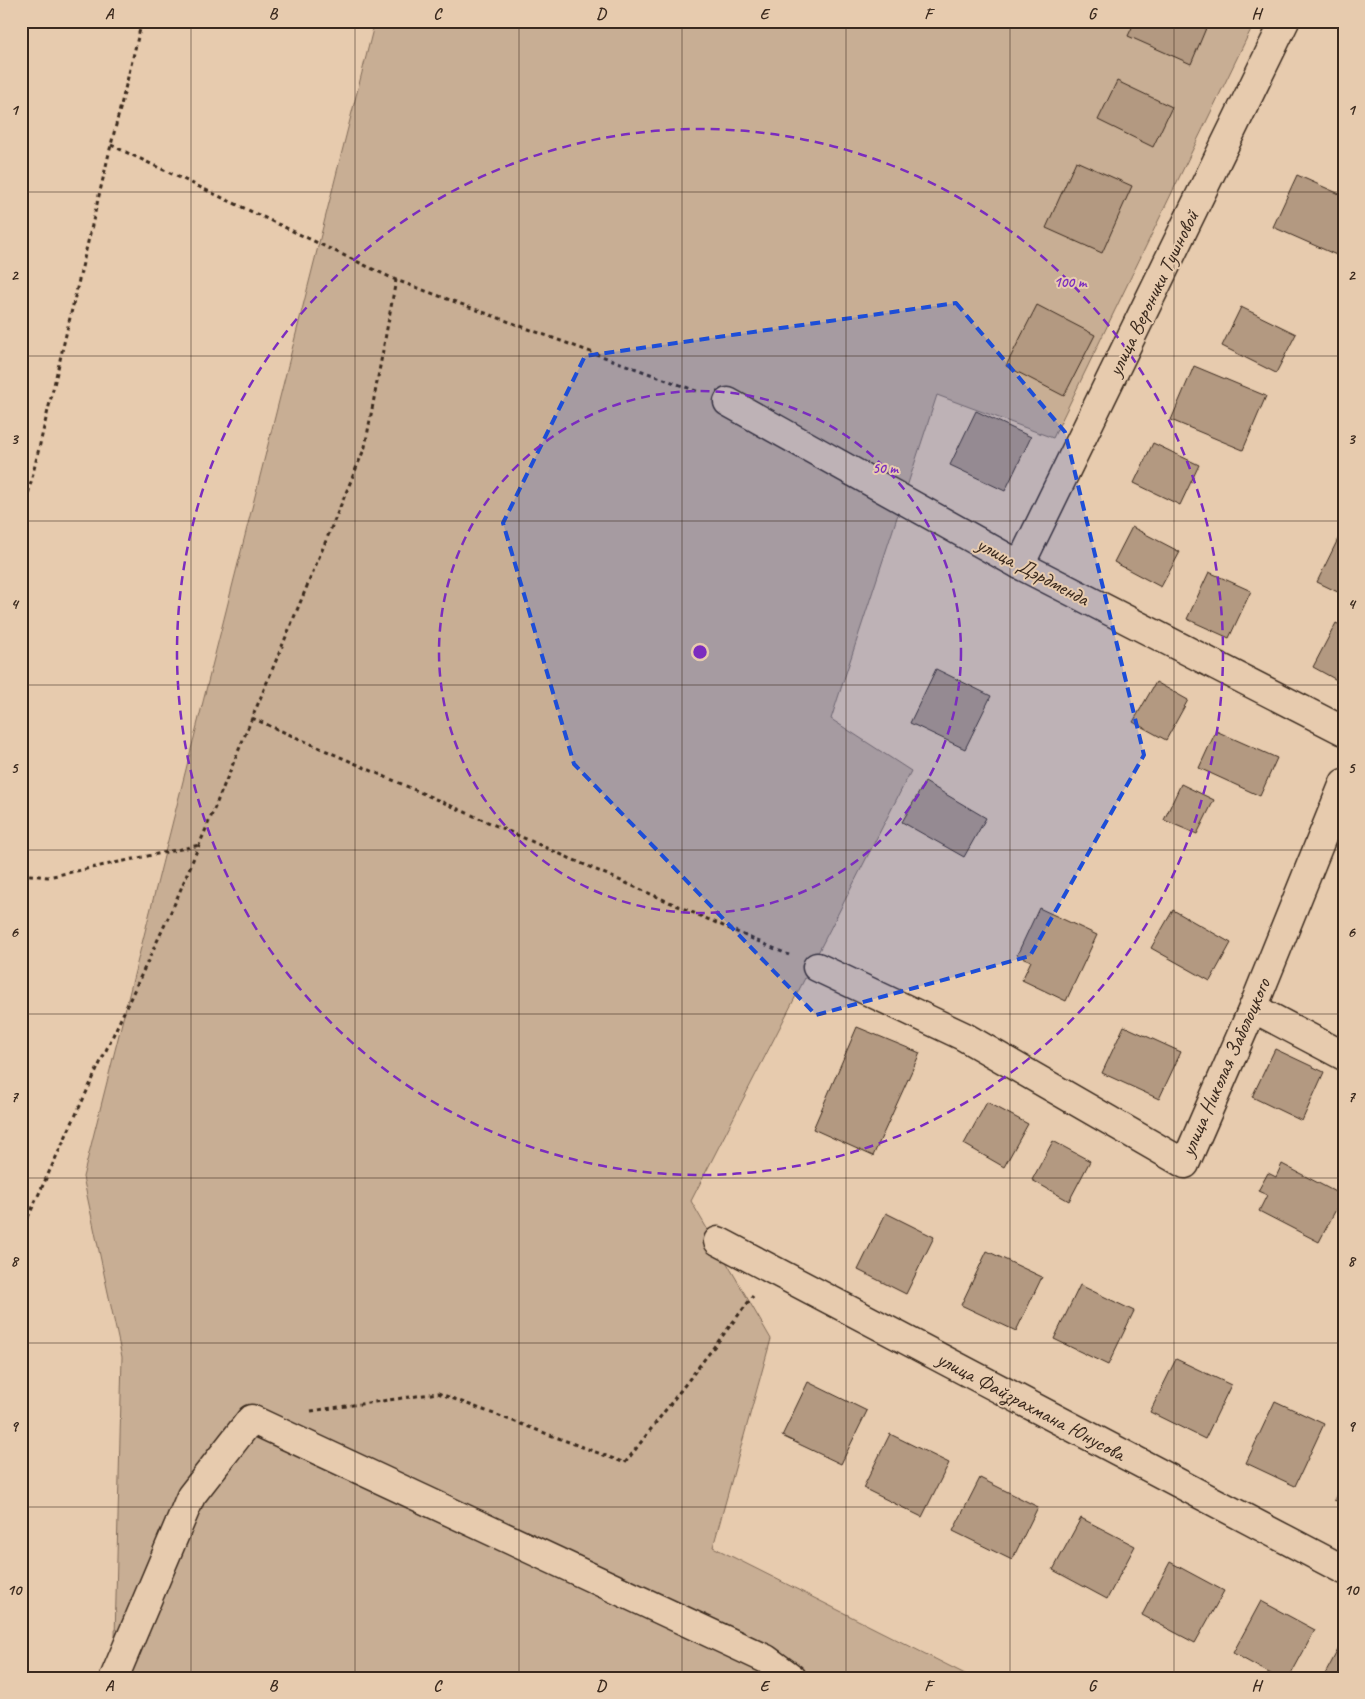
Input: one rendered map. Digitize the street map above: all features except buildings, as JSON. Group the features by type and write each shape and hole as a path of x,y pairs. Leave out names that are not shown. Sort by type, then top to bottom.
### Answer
{"street":[{"name":"улица Вероники Тушновой","path":"1020,565 1285,21"},
{"name":"улица Дэрдменда","path":"728,402 1020,565 1344,731"},
{"name":"улица Николая Заболоцкого","path":"817,967 963,1036 1185,1164 1253,1008 1344,783"},
{"path":"1253,1008 1344,1056"},
{"name":"улица Файзрахмана Юнусова","path":"718,1241 1344,1570"},
{"path":"114,1678 191,1496 251,1419 766,1659 792,1678"}],"path":[{"path":"21,524 142,21"},
{"path":"111,144 396,280 728,402"},
{"path":"21,1232 175,903 365,447 396,280"},
{"path":"252,718 817,967"},
{"path":"21,874 48,877 200,845"},
{"path":"310,1411 438,1393 626,1463 773,1270"}],"highlighted area":[{"path":"956,303 1065,432 1144,755 1030,956 816,1015 574,764 503,523 585,356"}],"shaded area":[{"path":"375,21 1255,21 1053,438 937,395 831,719 911,771 691,1201 771,1339 713,1547 973,1678 114,1678 122,1357 83,1177"}]}
